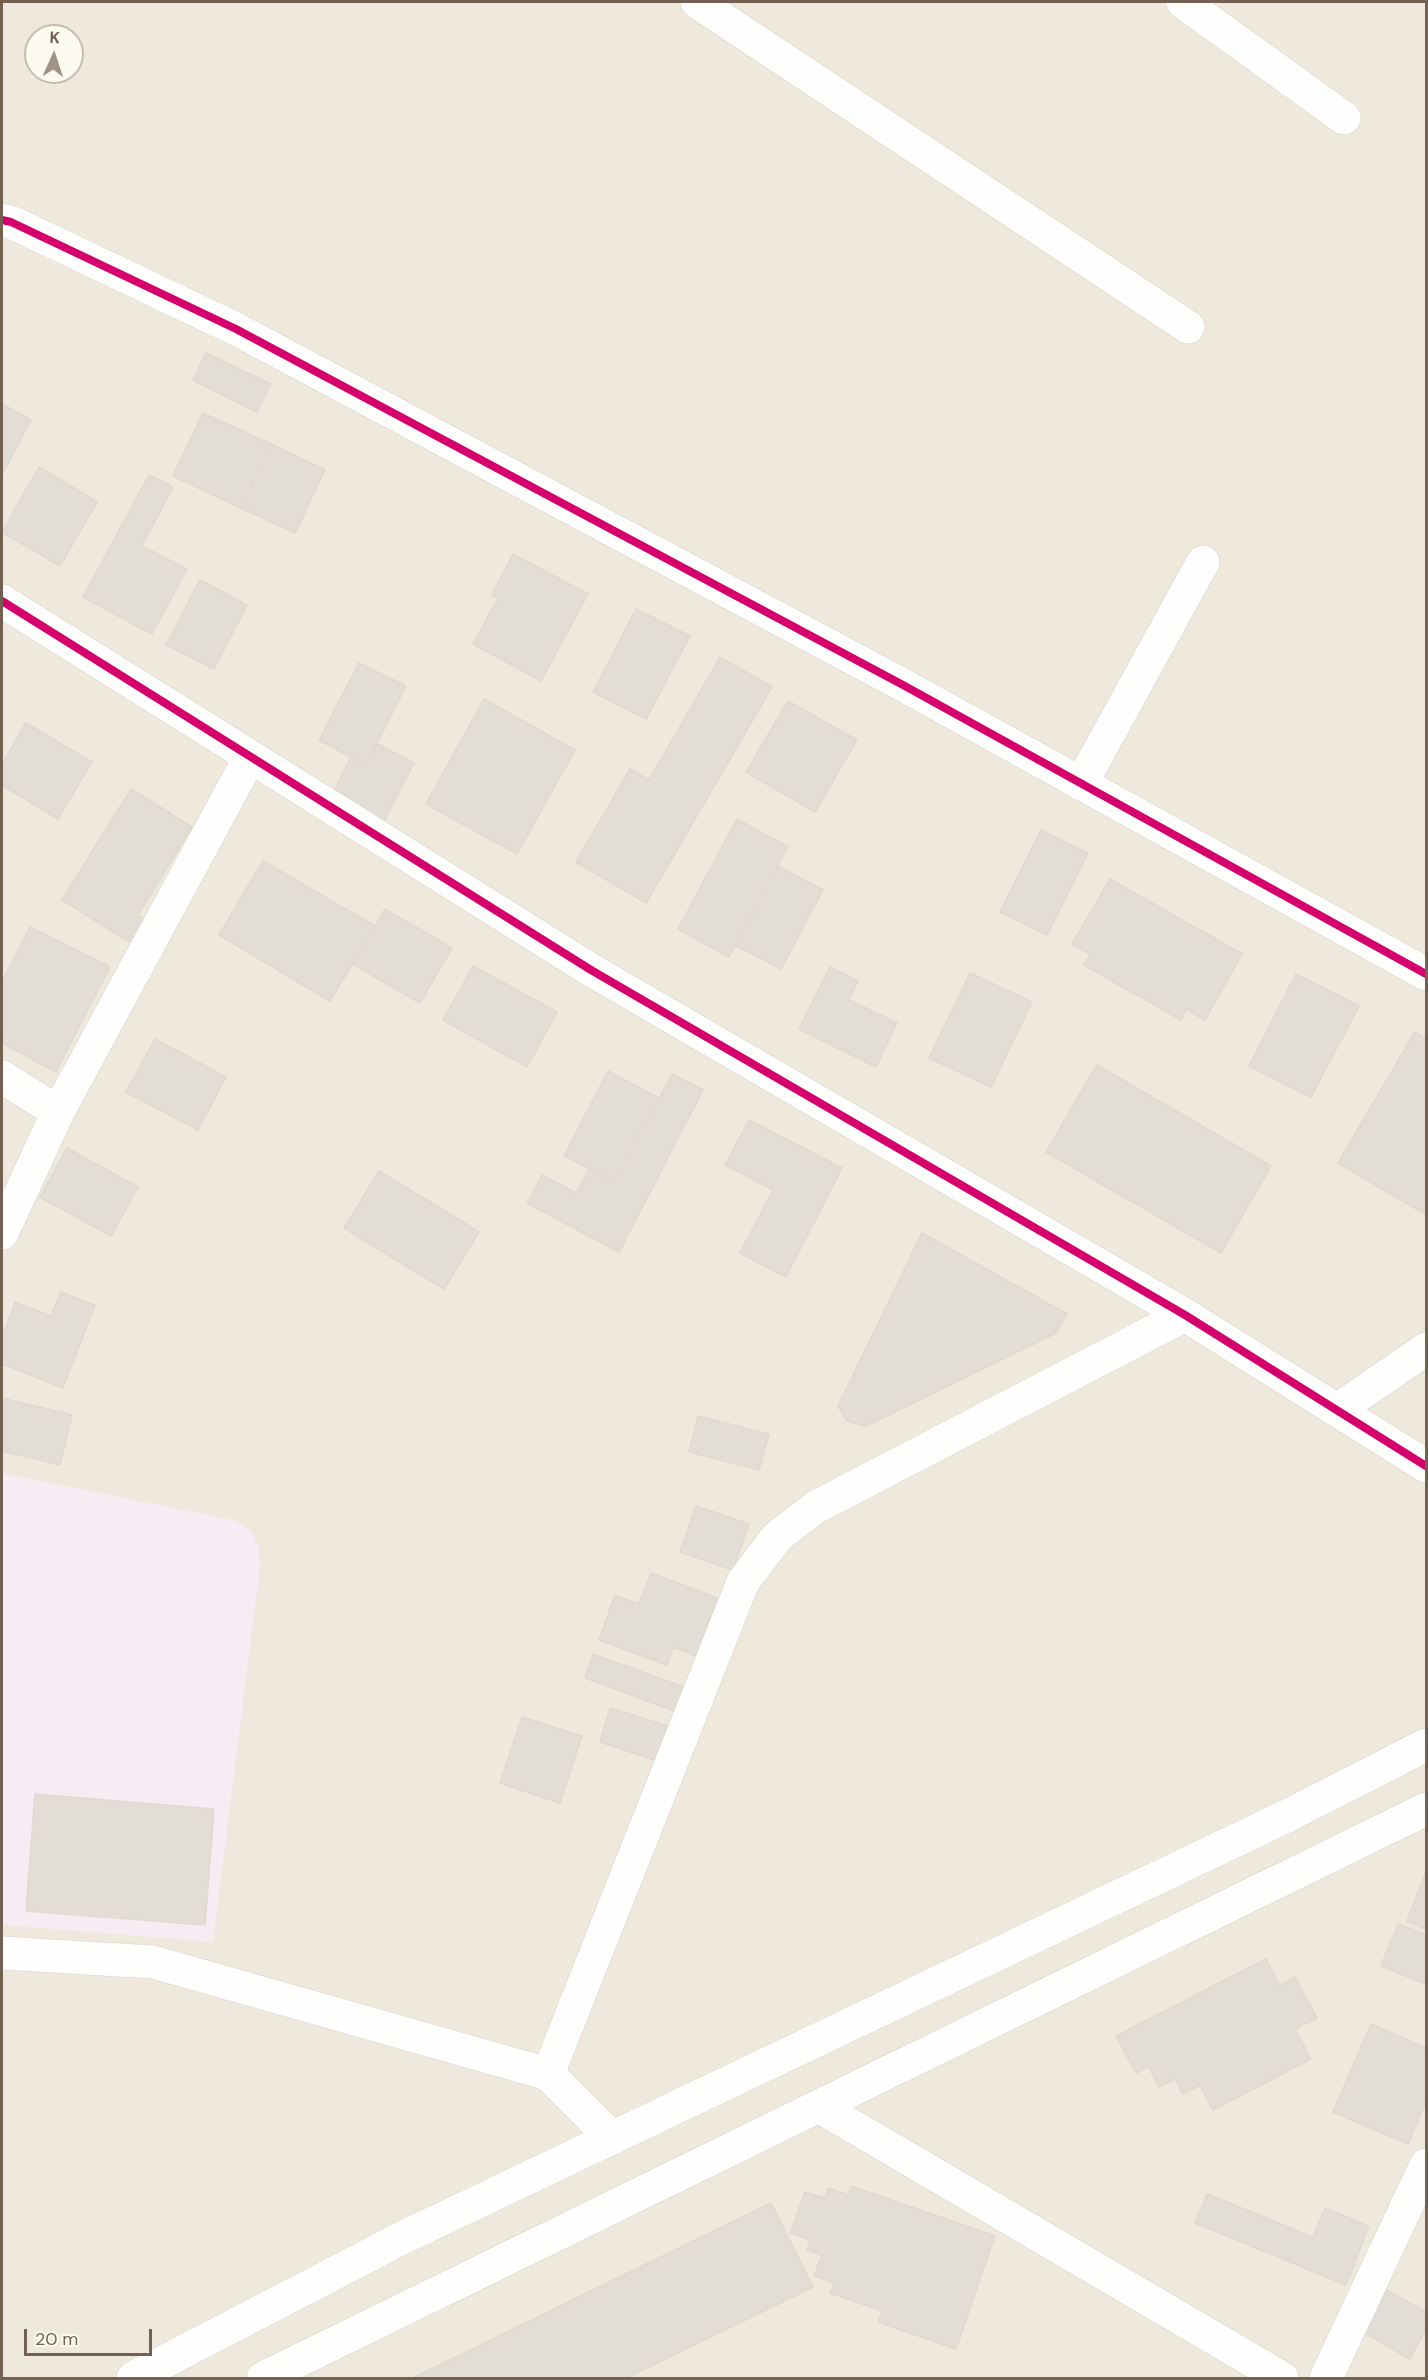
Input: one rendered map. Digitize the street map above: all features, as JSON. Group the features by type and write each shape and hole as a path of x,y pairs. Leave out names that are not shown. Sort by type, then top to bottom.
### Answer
{"street":[{"path":"697,2 1188,327"},
{"path":"1183,2 1344,118"},
{"path":"2,220 11,222 236,329 903,685 1426,974"},
{"path":"1081,784 1203,562"},
{"path":"2,601 591,970 1185,1315 1426,1466"},
{"path":"2,1233 58,1112 250,757"},
{"path":"2,1077 58,1112"},
{"path":"548,2074 743,1582 777,1537 816,1507 1185,1315"},
{"path":"1337,1410 1426,1349"},
{"path":"133,2379 402,2238 1287,1816 1426,1745"},
{"path":"263,2379 1426,1809"},
{"path":"2,1953 153,1962 548,2074 612,2138"},
{"path":"820,2107 1282,2379"},
{"path":"1326,2379 1426,2165"}],"shaded area":[{"path":"2,2 1426,2 1426,2378 2,2378"},
{"path":"2,1473 232,1520 251,1530 258,1546 260,1566 213,1942 2,1925"}],"building":[{"path":"206,353 271,384 257,412 193,380"},
{"path":"2,404 31,420 2,475"},
{"path":"203,413 271,444 241,508 173,476"},
{"path":"271,444 325,470 295,533 241,508"},
{"path":"39,467 97,502 60,566 2,532"},
{"path":"149,475 173,487 142,546 187,569 152,634 83,597"},
{"path":"513,554 588,594 541,681 473,644 498,598 492,595"},
{"path":"200,580 247,605 214,669 166,645"},
{"path":"636,609 690,636 646,719 593,692"},
{"path":"720,657 772,687 646,903 576,862 630,769 649,780"},
{"path":"359,663 406,686 366,765 319,740"},
{"path":"484,699 575,750 517,854 426,804"},
{"path":"788,701 857,740 815,812 746,772"},
{"path":"26,723 92,762 58,819 2,785 2,764"},
{"path":"376,743 414,763 384,822 332,795 351,757 366,765"},
{"path":"131,789 192,827 138,915 148,921 133,944 62,900"},
{"path":"737,819 788,847 729,957 678,929"},
{"path":"1041,830 1088,853 1047,935 1000,912"},
{"path":"263,861 375,926 330,1001 219,935"},
{"path":"778,866 823,890 781,969 735,945"},
{"path":"1110,879 1242,954 1205,1020 1186,1009 1181,1020 1084,965 1090,954 1072,944"},
{"path":"385,909 452,948 420,1003 353,964"},
{"path":"30,927 110,967 56,1072 2,1043 2,981"},
{"path":"473,966 557,1012 527,1067 443,1020"},
{"path":"830,967 858,981 849,1000 897,1023 876,1067 799,1029"},
{"path":"970,973 1032,1002 991,1087 929,1058"},
{"path":"1296,974 1359,1006 1311,1097 1249,1066"},
{"path":"1415,1032 1426,1039 1425,1214 1338,1163"},
{"path":"155,1039 226,1077 198,1130 126,1092"},
{"path":"1097,1065 1271,1166 1221,1253 1046,1152"},
{"path":"608,1071 659,1098 615,1182 564,1156"},
{"path":"672,1074 703,1090 619,1252 527,1203 542,1175 576,1193 589,1169 615,1182"},
{"path":"749,1120 842,1168 786,1277 740,1253 773,1190 725,1165"},
{"path":"67,1148 138,1187 111,1236 40,1197"},
{"path":"379,1171 479,1232 444,1289 344,1228"},
{"path":"922,1233 1067,1314 1056,1333 866,1426 847,1421 838,1406"},
{"path":"61,1292 95,1305 63,1388 2,1364 2,1338 15,1302 51,1316"},
{"path":"2,1398 72,1415 60,1465 2,1451"},
{"path":"698,1416 769,1434 759,1470 689,1452"},
{"path":"696,1506 749,1524 733,1570 680,1552"},
{"path":"651,1573 717,1598 696,1656 673,1647 667,1665 599,1640 615,1595 639,1604"},
{"path":"593,1654 686,1688 677,1712 585,1678"},
{"path":"610,1708 668,1726 657,1761 600,1742"},
{"path":"522,1717 582,1736 560,1803 500,1783"},
{"path":"35,1794 214,1809 205,1925 26,1911"},
{"path":"1426,1871 1426,1929 1407,1921"},
{"path":"1398,1924 1426,1935 1426,1984 1381,1966"},
{"path":"1266,1959 1280,1986 1295,1977 1317,2018 1295,2029 1311,2059 1213,2110 1200,2085 1183,2094 1175,2079 1159,2087 1148,2066 1136,2073 1116,2036"},
{"path":"1371,2024 1426,2048 1426,2101 1408,2144 1333,2112"},
{"path":"851,2186 995,2236 956,2349 878,2322 882,2311 830,2293 834,2283 814,2276 822,2255 807,2250 810,2240 790,2233 805,2192 825,2198 828,2188 848,2195"},
{"path":"1207,2194 1313,2237 1325,2208 1369,2226 1346,2285 1195,2223"},
{"path":"771,2203 813,2287 626,2378 413,2378"},
{"path":"1380,2286 1426,2312 1426,2329 1410,2359 1356,2328"}],"cycle path":[{"path":"2,220 11,222 236,329 903,685 1426,974"},
{"path":"2,601 591,970 1185,1315 1426,1466"}]}
